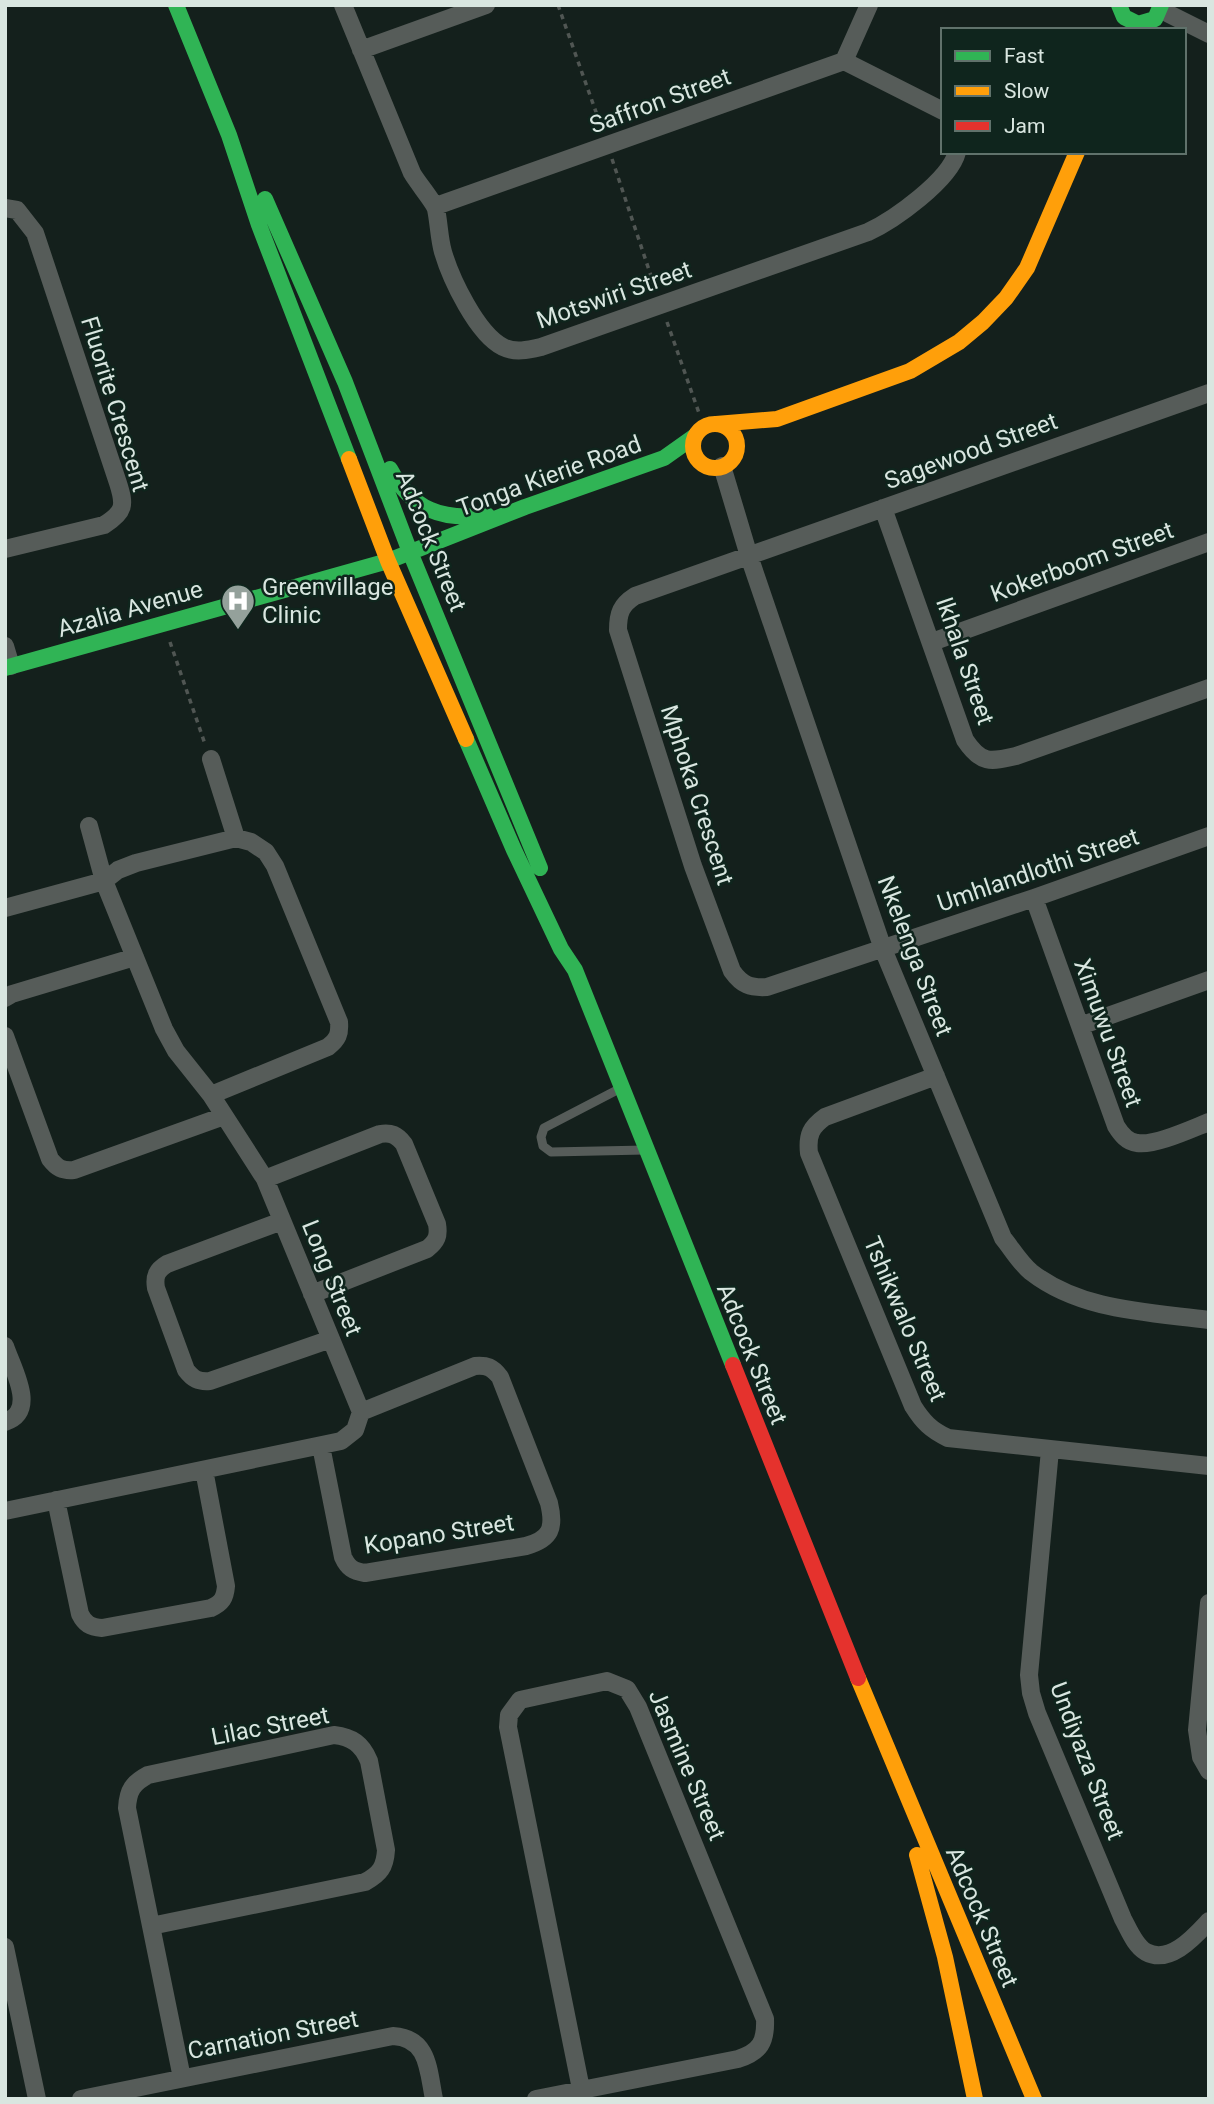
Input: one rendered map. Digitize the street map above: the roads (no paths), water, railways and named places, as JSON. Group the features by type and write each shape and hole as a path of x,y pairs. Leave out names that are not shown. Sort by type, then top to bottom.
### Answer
{"main road":[{"name":"Adcock Street","path":"176,5 229,135 259,225 388,561 514,850 561,949 575,970 888,1754 1034,2099"},
{"path":"1120,12 1135,25 1146,25 1158,15 1161,5"},
{"name":"Adcock Street","path":"229,135 259,187 345,382 410,552 571,944 575,970"},
{"path":"705,429 777,419 910,371 959,342 984,322 1006,298 1027,268 1076,154"},
{"path":"345,382 367,418 395,481 412,501 435,512 473,517 526,507"},
{"path":"705,429 694,454 701,464 711,468 727,463 777,419"},
{"path":"705,429 727,428 735,437 736,449 727,463"},
{"name":"Tonga Kierie Road","path":"388,561 526,507 664,458 705,429"},
{"name":"Tonga Kierie Road","path":"664,458 701,464"},
{"name":"Azalia Avenue","path":"8,667 388,561"},
{"name":"Adcock Street","path":"888,1754 945,1957 975,2099"}],"street":[{"name":"Motswiri Street","path":"343,5 412,173 436,206 444,254 455,282 477,321 492,340 506,349 522,351 541,347 868,232 903,212 947,171 956,154"},
{"path":"362,50 486,5"},
{"path":"869,5 844,61 941,110"},
{"path":"1161,5 1169,14 1209,34"},
{"path":"1146,25 1188,25"},
{"name":"Saffron Street","path":"436,206 844,61"},
{"name":"Fluorite Crescent","path":"5,208 17,210 35,233 118,482 122,507 117,517 104,525 5,549"},
{"name":"Sagewood Street","path":"749,556 1209,393"},
{"name":"Nkelenga Street","path":"727,463 749,556 883,948 1003,1238 1029,1270 1065,1292 1104,1306 1209,1320"},
{"name":"Ikhala Street","path":"883,508 965,740 982,759 996,761 1016,756 1209,688"},
{"name":"Kokerboom Street","path":"932,642 1209,542"},
{"name":"Mphoka Crescent","path":"749,556 635,596 624,604 618,616 618,630 693,866 732,971 740,982 753,988 766,987 883,948"},
{"path":"5,646 8,667"},
{"path":"211,759 236,838"},
{"name":"Long Street","path":"89,825 104,881 164,1029 176,1051 211,1094 265,1180 360,1412"},
{"name":"Umhlandlothi Street","path":"883,948 1209,836"},
{"path":"5,908 104,881 118,870 136,863 236,838 251,842 266,852 275,866 339,1022 340,1031 336,1040 328,1047 211,1094"},
{"name":"Ximuwu Street","path":"1034,898 1116,1126 1124,1137 1136,1143 1150,1142 1209,1122"},
{"path":"5,998 135,957"},
{"path":"1080,1026 1209,980"},
{"path":"5,1036 50,1159 55,1167 64,1171 74,1170 224,1115"},
{"name":"Tshikwalo Street","path":"936,1076 825,1117 814,1125 807,1138 809,1153 913,1406 923,1422 933,1431 948,1438 1209,1466"},
{"path":"265,1180 380,1134 389,1133 398,1136 404,1144 438,1224 439,1234 435,1243 427,1249 312,1294"},
{"path":"282,1221 159,1269 155,1278 156,1288 186,1370 191,1378 200,1382 210,1381 331,1339"},
{"path":"5,1346 23,1406 19,1415 5,1422"},
{"name":"Kopano Street","path":"321,1446 344,1558 355,1572 365,1573 526,1546 539,1542 549,1533 553,1518 550,1503 494,1369 484,1365 475,1366 360,1412"},
{"path":"5,1511 341,1441 355,1430 360,1412"},
{"name":"Undiyaza Street","path":"1050,1450 1029,1675 1031,1693 1123,1919 1135,1940 1146,1952 1158,1955 1177,1950 1209,1921"},
{"path":"56,1500 80,1614 84,1622 92,1628 211,1608 220,1604 225,1596 226,1586 204,1470"},
{"path":"1209,1603 1197,1730 1201,1757 1209,1772"},
{"name":"Jasmine Street","path":"536,2099 738,2059 752,2054 761,2046 766,2035 765,2019 638,1707 628,1689 607,1681 520,1700 509,1715 508,1727 581,2089"},
{"name":"Lilac Street","path":"151,1926 365,1882 378,1876 386,1864 386,1850 365,1749 347,1737 334,1735 148,1775 135,1782 128,1794 127,1808 151,1926 182,2078"},
{"path":"6,1952 37,2099"},
{"name":"Carnation Street","path":"81,2099 393,2036 406,2037 418,2045 424,2057 435,2099"}],"lane":[{"path":"621,1088 544,1128 541,1137 543,1146 551,1152 646,1150"}],"place":[{"name":"Greenvillage Clinic","path":"238,631"}]}
